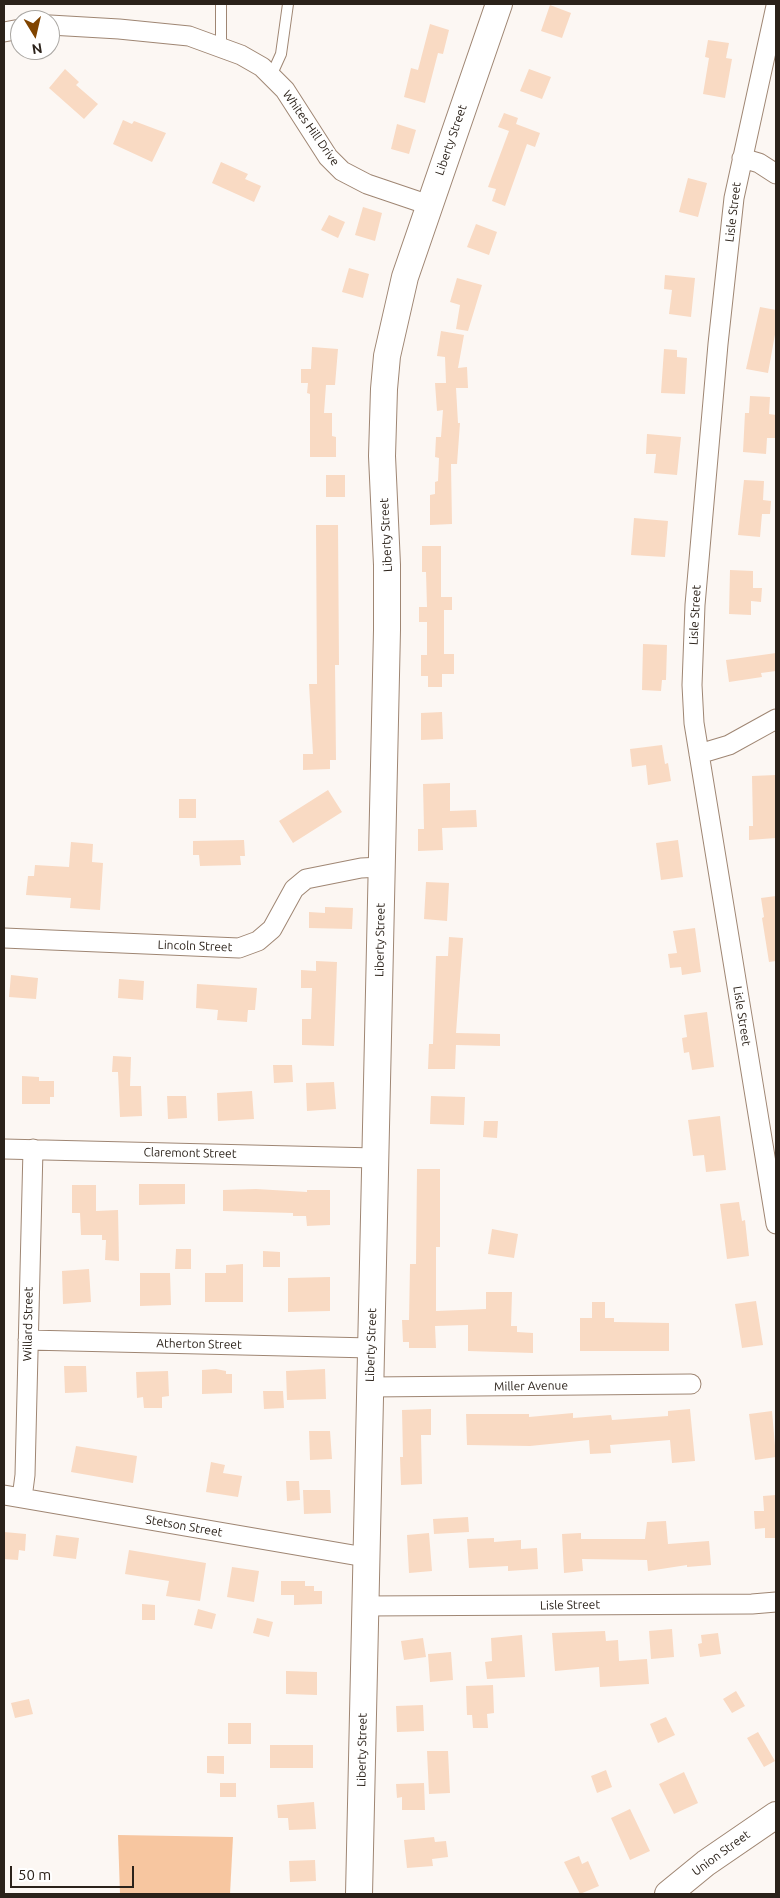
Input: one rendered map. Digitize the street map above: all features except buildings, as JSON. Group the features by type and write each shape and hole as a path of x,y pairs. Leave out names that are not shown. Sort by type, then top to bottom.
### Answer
{"main road":[{"name":"Liberty Street","path":"359,1894 365,1557 388,616 382,456 383,398 387,356 397,310 429,204 499,4"},
{"name":"Union Street","path":"668,1894 706,1862 776,1815"}],"street":[{"name":"Lisle Street","path":"776,6 734,198 719,330 695,604 692,697 699,754 776,1224"},
{"name":"Whites Hill Drive","path":"60,26 119,29 189,36 221,46 253,62 285,90 328,157 342,171 367,184 429,204"},
{"path":"742,158 759,163 776,174"},
{"path":"699,754 728,745 776,719"},
{"name":"Lincoln Street","path":"4,938 240,948 258,941 272,929 294,890 306,880 344,871 382,868"},
{"name":"Claremont Street","path":"4,1148 376,1158"},
{"name":"Willard Street","path":"13,1497 25,1475 33,1149"},
{"name":"Atherton Street","path":"28,1340 371,1348"},
{"name":"Miller Avenue","path":"370,1387 691,1384"},
{"name":"Stetson Street","path":"13,1497 365,1557"},
{"name":"Lisle Street","path":"364,1606 732,1604 776,1602"}],"lane":[{"path":"220,4 221,46"},
{"path":"271,76 281,54 288,4"}],"shaded area":[{"path":"118,1835 233,1837 230,1894 120,1894"}]}
